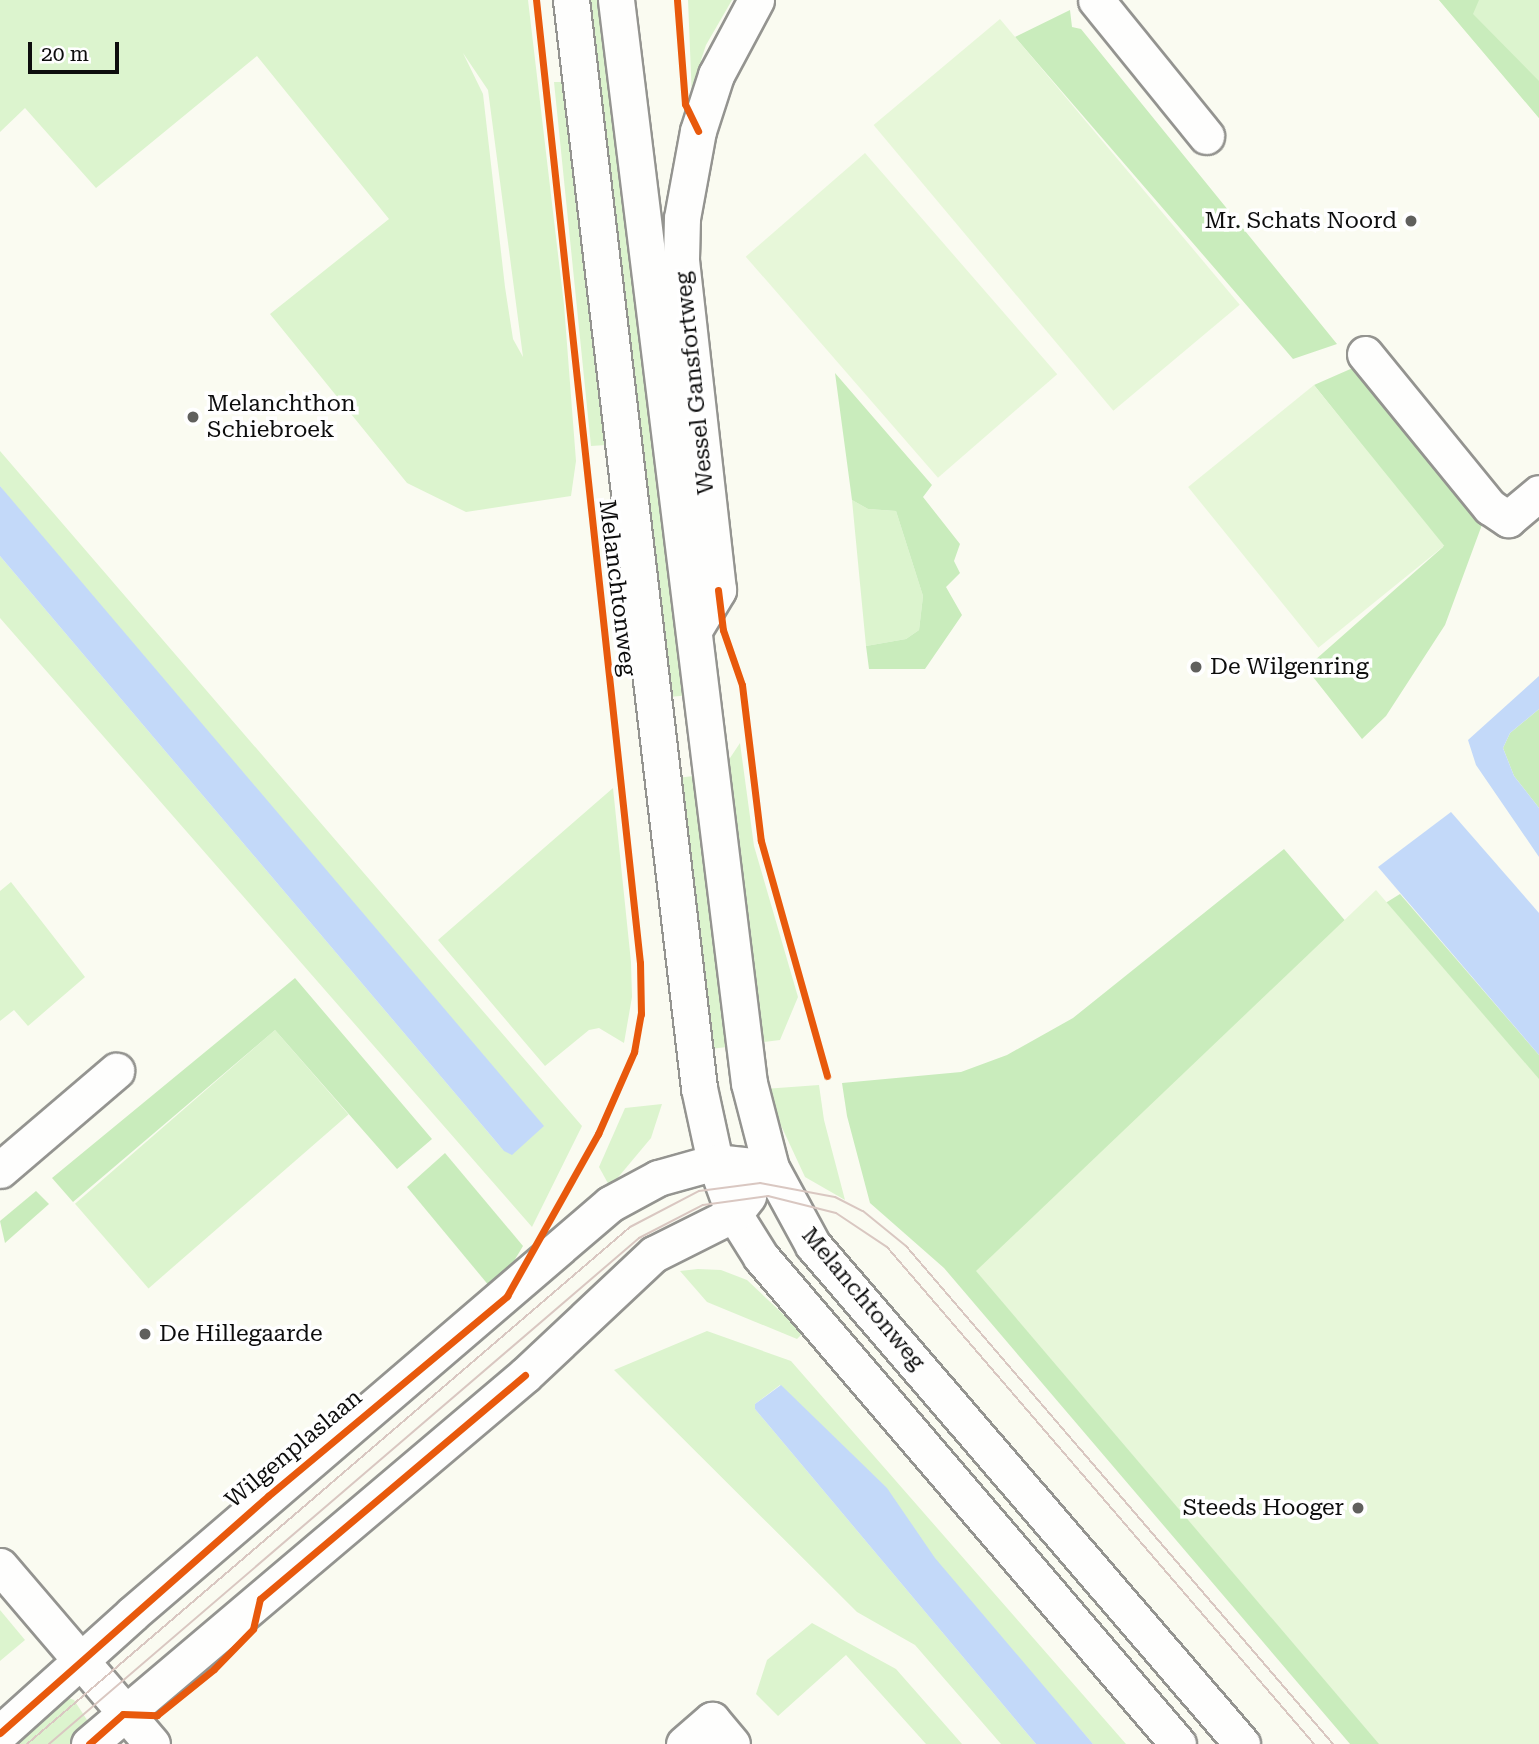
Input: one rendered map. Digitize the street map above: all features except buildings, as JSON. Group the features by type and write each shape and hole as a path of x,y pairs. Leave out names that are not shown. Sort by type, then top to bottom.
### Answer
{"street":[{"name":"Melanchtonweg","path":"571,0 699,1088 715,1162 734,1214 761,1257 1178,1744"},
{"name":"Melanchtonweg","path":"616,0 748,1083 771,1168 813,1245 1242,1744"},
{"name":"Wessel Gansfortweg","path":"694,630 718,590 681,259 682,218 698,131 716,75 756,0"},
{"path":"1096,0 1206,136"},
{"path":"1365,354 1490,507 1508,519 1539,493"},
{"path":"0,1170 116,1071"},
{"name":"Wilgenplaslaan","path":"0,1733 79,1661 610,1204 658,1178 715,1162 771,1168"},
{"path":"89,1744 525,1375 654,1254 734,1214 771,1168"},
{"path":"0,1566 123,1714 152,1744"},
{"path":"684,1744 712,1720 732,1744"}],"green space":[{"path":"0,0 528,0 564,305 576,461 571,496 466,512 407,483 270,314 389,219 257,56 96,188 25,108 0,132","holes":["463,53 488,90 523,357 513,339 505,287 483,94"]},
{"path":"588,0 602,0 657,493 673,556 691,695 669,697"},
{"path":"688,0 732,0 706,45 701,60 711,66 692,99"},
{"path":"1439,0 1539,0 1539,118"},
{"path":"1439,0 1479,0 1473,14 1539,81 1539,118"},
{"path":"1070,10 1072,27 1081,29 1337,344 1293,359 1015,37"},
{"path":"1000,19 1240,305 1113,411 874,125"},
{"path":"554,82 563,82 606,445 591,446"},
{"path":"865,153 1057,374 938,478 746,257"},
{"path":"1355,367 1483,522 1445,625 1386,716 1362,739 1306,668 1443,547 1314,385"},
{"path":"835,373 932,485 923,497 960,544 954,561 960,573 946,587 962,615 925,669 869,669 866,646 906,639 919,630 923,596 896,511 868,509 852,500"},
{"path":"1314,385 1444,546 1318,648 1188,487"},
{"path":"0,451 582,1126 532,1227 0,618 0,556 504,1151 0,486"},
{"path":"852,500 868,509 896,511 923,596 919,630 906,639 866,646"},
{"path":"1539,709 1539,808 1514,776 1503,748 1510,733"},
{"path":"740,743 754,846 798,997 780,1040 756,1043 724,767"},
{"path":"702,775 735,1046 712,1049 679,778"},
{"path":"613,788 631,962 632,997 624,1043 599,1028 589,1030 545,1066 438,940"},
{"name":"Steeds Hooger","path":"1284,849 1371,951 1429,1744 1350,1744 944,1268 870,1203 847,1116 842,1083 961,1072 1007,1055 1073,1018"},
{"path":"11,882 85,977 28,1026 14,1010 0,1021 0,891"},
{"name":"Steeds Hooger","path":"1376,890 1539,1079 1539,1744 1379,1744 976,1271"},
{"path":"1400,894 1539,1055 1539,1115 1379,907"},
{"path":"295,978 432,1139 397,1169 275,1030 73,1202 52,1178"},
{"path":"275,1030 348,1115 148,1288 75,1204"},
{"path":"819,1085 824,1120 845,1200 805,1177 764,1089"},
{"path":"662,1104 651,1138 610,1187 599,1167 625,1108"},
{"path":"445,1153 523,1246 495,1293 407,1187"},
{"path":"36,1191 49,1204 5,1243 0,1221"},
{"path":"721,1270 747,1280 803,1333 797,1339 707,1302 680,1271"},
{"path":"707,1331 791,1361 1126,1744 1093,1744 780,1385 755,1404 755,1409 1036,1744 1001,1744 915,1645 857,1612 614,1370"},
{"path":"0,1610 25,1640 0,1661"},
{"path":"812,1623 896,1669 962,1744 926,1744 846,1655 778,1716 756,1694 767,1660"},
{"path":"66,1697 74,1700 89,1723 76,1744 2,1744"}],"water":[{"path":"0,486 544,1126 512,1155 504,1151 0,556"},
{"path":"1539,676 1539,709 1510,733 1503,748 1514,776 1539,808 1539,857 1476,765 1468,740"},
{"path":"1451,812 1539,913 1539,1055 1378,867"},
{"path":"781,1385 887,1488 935,1558 1093,1744 1036,1744 755,1409 755,1404"}],"tram line":[{"path":"27,1744 630,1227 699,1191 760,1183 835,1197 863,1211 906,1246 1333,1744"},
{"path":"49,1744 639,1238 703,1205 768,1196 836,1213 887,1247 1314,1744"}],"cycle path":[{"path":"0,1733 268,1496 507,1296 598,1134 634,1052 641,1014 640,963 536,0"},
{"path":"677,0 685,104 698,131"},
{"path":"718,590 723,630 742,685 761,841 827,1076"},
{"path":"89,1744 123,1714 157,1715 214,1669 253,1629 260,1599 525,1375"}],"place":[{"name":"Mr. Schats Noord","path":"1411,221"},
{"name":"Melanchthon Schiebroek","path":"193,417"},
{"name":"De Wilgenring","path":"1196,667"},
{"name":"De Hillegaarde","path":"145,1334"},
{"name":"Steeds Hooger","path":"1358,1508"}]}
